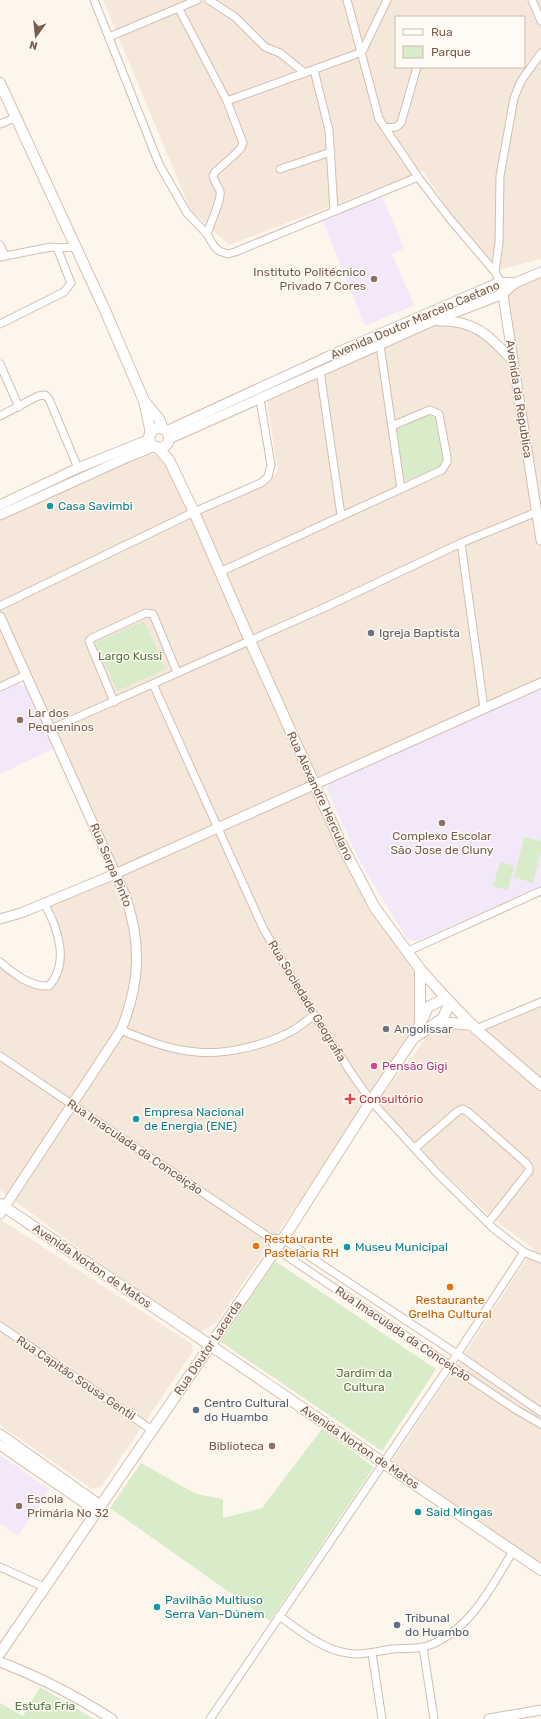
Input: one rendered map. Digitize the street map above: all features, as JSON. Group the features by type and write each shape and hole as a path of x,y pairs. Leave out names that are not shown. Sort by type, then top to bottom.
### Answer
{"main road":[{"path":"0,83 76,247 144,401 153,441"},
{"path":"144,401 159,419 167,435"},
{"name":"Avenida Doutor Marcelo Caetano","path":"156,429 167,435 164,446 153,441 156,429"},
{"name":"Rua Alexandre Herculano","path":"167,435 169,460"},
{"name":"Rua Alexandre Herculano","path":"153,441 169,460 194,512 250,642 315,785 359,878 375,908 406,952 448,1000 474,1027 541,1084"},
{"path":"420,969 424,1026 445,1023 474,1027"},
{"name":"Rua Doutor Lacerda","path":"424,1026 443,1018 448,1000"},
{"name":"Rua Doutor Lacerda","path":"0,1653 283,1239 371,1101 424,1026 428,1007 448,1000"},
{"name":"Avenida Norton de Matos","path":"2,1208 210,1345 541,1570"}],"street":[{"path":"94,0 159,164 187,213 207,234 214,246 219,251 228,254 418,178"},
{"path":"109,37 179,9 197,0"},
{"path":"209,0 235,17 265,47 280,53 305,73"},
{"path":"347,0 379,119 394,144 418,178 450,220 495,272 500,282"},
{"path":"227,101 362,52 387,0"},
{"path":"532,0 541,21"},
{"path":"179,9 227,101 243,143 241,148 215,172 213,176 214,183 220,190 220,197 207,234"},
{"path":"495,272 499,243 500,176 514,98 521,81 541,53"},
{"path":"385,128 396,127 401,123 418,68"},
{"path":"314,70 328,130 331,152 334,211"},
{"path":"0,124 15,118"},
{"path":"280,169 331,152"},
{"path":"0,245 2,256 50,247 76,247"},
{"path":"0,324 64,292 68,288 71,283 57,248"},
{"path":"515,283 541,272"},
{"name":"Avenida Doutor Marcelo Caetano","path":"167,435 329,356 500,282 515,283"},
{"name":"Avenida da Republica","path":"500,282 541,540"},
{"name":"Avenida Doutor Marcelo Caetano","path":"167,435 260,399 433,321 503,294 515,283"},
{"path":"433,321 458,322 480,330 489,336 513,362"},
{"path":"380,345 401,489"},
{"path":"0,364 19,406"},
{"path":"320,371 342,515"},
{"path":"0,416 38,396 45,395 78,468"},
{"path":"0,606 194,512 261,483 268,477 271,471 271,465 260,399"},
{"path":"220,572 442,470 447,462 447,457 439,414 430,410 392,426"},
{"name":"Avenida Doutor Marcelo Caetano","path":"0,505 78,468 153,441"},
{"name":"Avenida Doutor Marcelo Caetano","path":"0,515 128,456 153,441"},
{"path":"51,729 114,702 177,672 250,642 384,581 462,543 536,512"},
{"path":"462,543 484,708"},
{"path":"114,702 90,644 89,641 92,638 146,613 153,614 177,672"},
{"name":"Rua Serpa Pinto","path":"0,617 131,911 137,952 137,976 135,987 121,1030 73,1104 2,1208"},
{"path":"0,687 26,675"},
{"path":"0,919 21,913 115,874 541,683"},
{"name":"Rua Sociedade Geografia","path":"153,684 219,827 263,928 314,1016 371,1101 437,1173 488,1224 524,1252 541,1259"},
{"path":"406,952 541,891"},
{"path":"0,962 20,978 40,986 49,986 56,978 60,963 60,943 44,903"},
{"path":"474,1027 541,1002"},
{"path":"121,1030 153,1043 197,1052 209,1052 262,1044 287,1034 314,1016"},
{"name":"Rua Imaculada da Conceição","path":"0,1056 270,1238 276,1249 515,1409 541,1424"},
{"path":"415,1148 458,1111 463,1109 526,1163 529,1167 529,1171 488,1224"},
{"name":"Rua Imaculada da Conceição","path":"270,1238 283,1239 457,1354 541,1412"},
{"path":"210,1719 450,1365 524,1252"},
{"path":"338,1290 344,1280"},
{"path":"401,1333 407,1322"},
{"name":"Rua Capitão Sousa Gentil","path":"0,1326 152,1430"},
{"path":"515,1409 521,1399"},
{"path":"0,1434 46,1471 98,1508"},
{"path":"0,1445 46,1471"},
{"path":"279,1616 310,1637 342,1652 372,1653 423,1647 452,1633 467,1619 480,1604 513,1552"},
{"path":"0,1567 44,1587"},
{"path":"423,1647 434,1719"},
{"path":"372,1653 382,1719"},
{"path":"0,1662 29,1672 67,1691 112,1719"},
{"path":"489,1719 541,1710"}],"shaded area":[{"path":"103,0 541,0 541,259 490,272 423,171 229,245 191,211"},
{"name":"Instituto Politécnico Privado 7 Cores","path":"382,196 404,248 392,254 414,305 365,326 323,221"},
{"path":"541,272 541,683 315,785 377,916 413,967 417,990 416,1019 407,1041 336,1148 216,1323 200,1332 74,1245 0,1190 0,962 39,986 56,978 60,943 44,903 115,874 26,675 0,687 0,518 149,453 169,460 196,516 268,484 278,470 266,396 433,321 462,322 513,361 503,294"},
{"name":"Lar dos Pequeninos","path":"17,683 26,687 53,749 0,774 0,691"},
{"name":"Complexo Escolar São Jose de Cluny","path":"541,686 541,886 417,941 407,939 358,858 326,788 329,784"},
{"path":"541,1002 541,1083 476,1029"},
{"path":"452,1026 464,1029 473,1034 541,1092 541,1565 391,1462 483,1326 533,1248 497,1222 432,1162 377,1101 432,1031"},
{"path":"0,1219 192,1344 193,1351 101,1487 92,1489 0,1425"},
{"name":"Escola Primária No 32","path":"0,1455 49,1489 18,1536 0,1523"}],"green space":[{"path":"428,415 434,417 438,423 445,462 439,468 408,480 403,476 397,431 400,426"},
{"name":"Largo Kussi","path":"144,621 166,669 117,691 95,642"},
{"path":"524,837 541,841 541,851 533,883 514,877"},
{"path":"500,862 514,866 508,890 493,886"},
{"name":"Jardim da Cultura","path":"275,1261 436,1369 382,1451 221,1342"},
{"path":"322,1429 374,1467 270,1621 110,1508 141,1463 196,1494 223,1499 223,1518 262,1508"},
{"name":"Estufa Fria","path":"40,1687 94,1719 0,1719 0,1703 23,1716"}],"place":[{"name":"Instituto Politécnico Privado 7 Cores","path":"374,279"},
{"name":"Casa Savimbi","path":"50,506"},
{"name":"Igreja Baptista","path":"371,633"},
{"name":"Lar dos Pequeninos","path":"20,720"},
{"name":"Complexo Escolar São Jose de Cluny","path":"442,823"},
{"name":"Angolissar","path":"386,1029"},
{"name":"Pensão Gigi","path":"374,1066"},
{"name":"Consultório","path":"350,1099"},
{"name":"Empresa Nacional de Energia (ENE)","path":"136,1119"},
{"name":"Restaurante Pastelaria RH","path":"256,1246"},
{"name":"Museu Municipal","path":"347,1247"},
{"name":"Restaurante Grelha Cultural","path":"450,1287"},
{"name":"Centro Cultural do Huambo","path":"196,1410"},
{"name":"Biblioteca","path":"272,1446"},
{"name":"Escola Primária No 32","path":"19,1506"},
{"name":"Said Mingas","path":"418,1512"},
{"name":"Pavilhão Multiuso Serra Van-Dúnem","path":"157,1607"},
{"name":"Tribunal do Huambo","path":"397,1625"}]}
